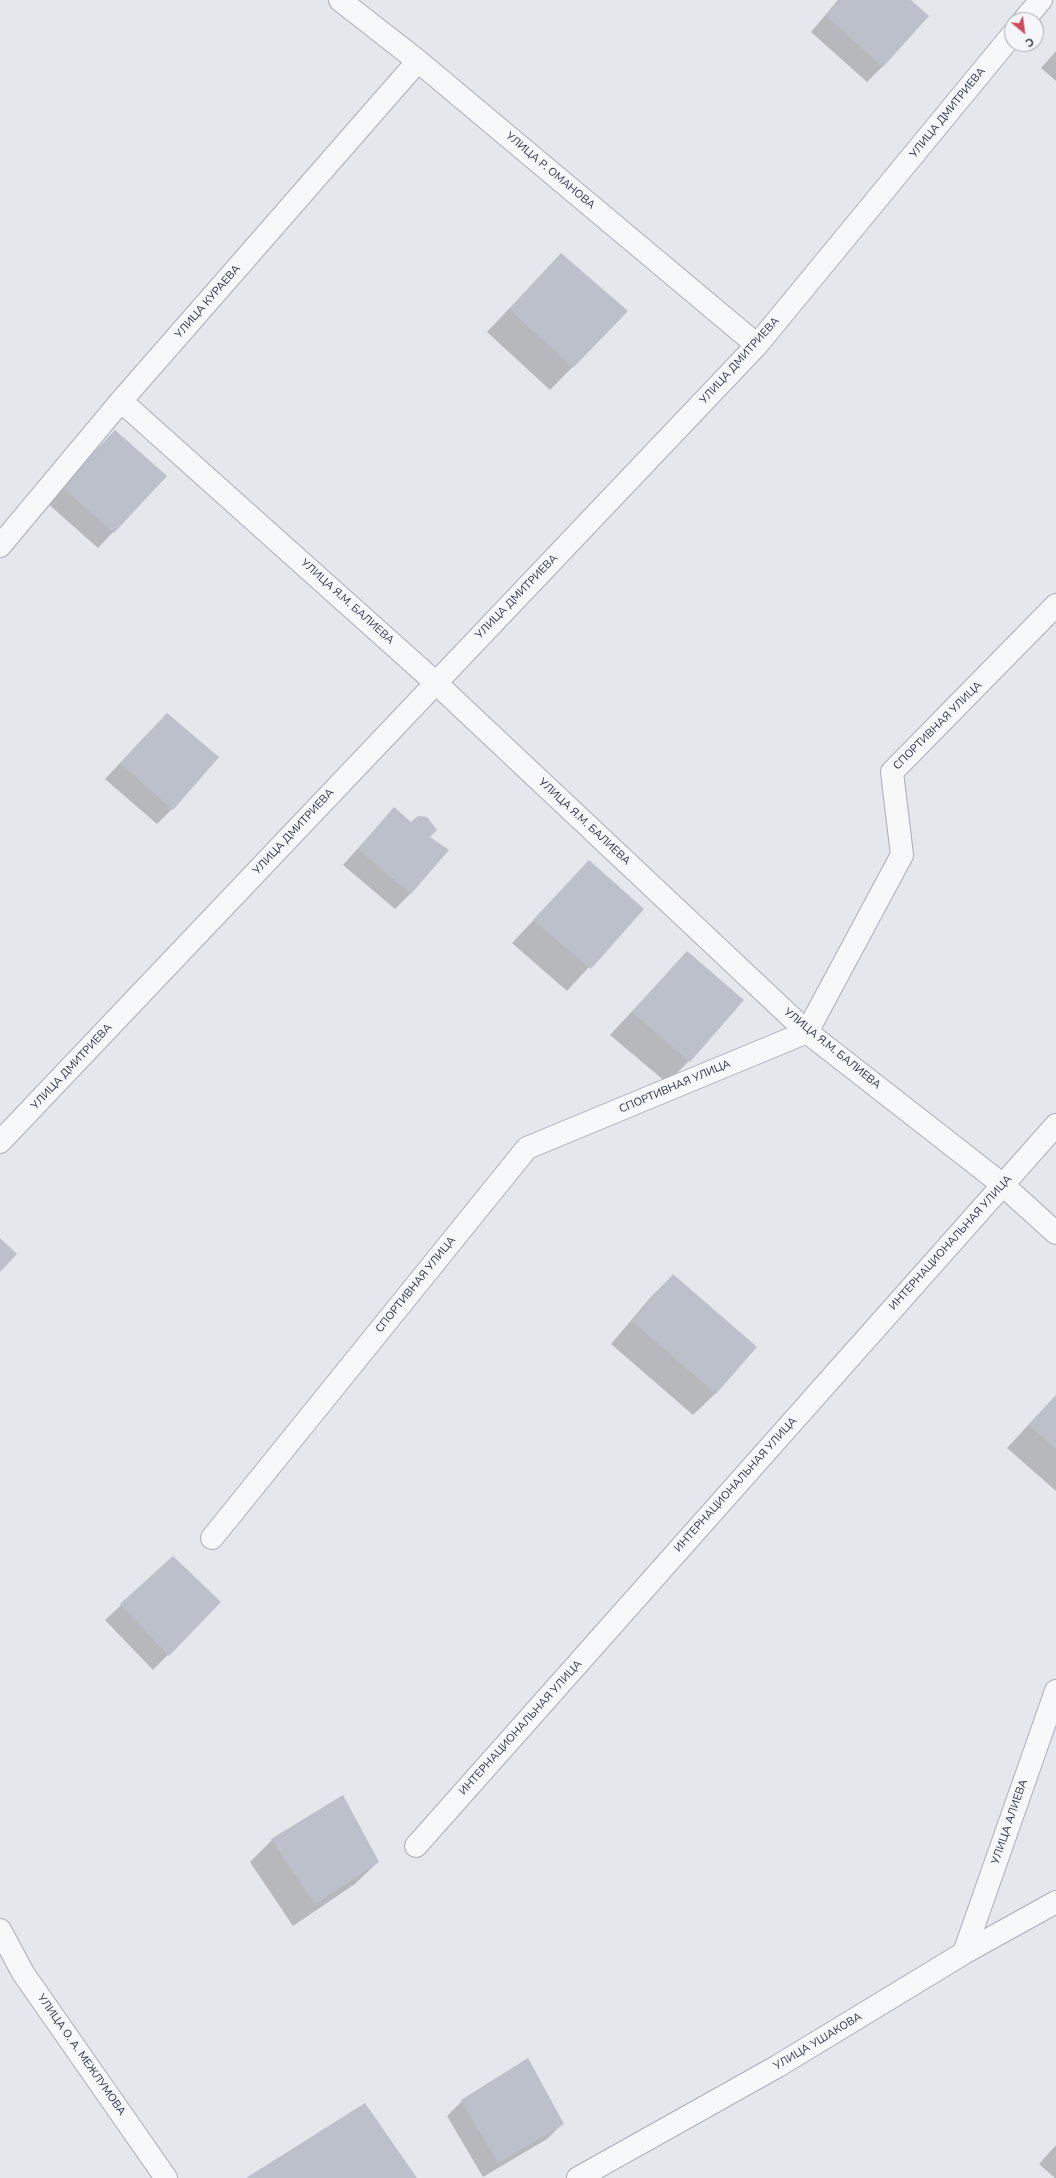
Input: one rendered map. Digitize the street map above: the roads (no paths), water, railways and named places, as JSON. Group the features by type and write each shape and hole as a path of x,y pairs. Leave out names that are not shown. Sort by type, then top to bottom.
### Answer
{"street":[{"name":"УЛИЦА Р. ОМАНОВА","path":"340,0 418,61 757,345"},
{"path":"1031,12 1041,0"},
{"name":"УЛИЦА ДМИТРИЕВА","path":"1,1141 757,345 1004,45"},
{"name":"УЛИЦА КУРАЕВА","path":"0,546 121,401 418,61"},
{"name":"УЛИЦА Я.М. БАЛИЕВА","path":"121,401 436,682 807,1032 1003,1184 1056,1233"},
{"name":"СПОРТИВНАЯ УЛИЦА","path":"212,1538 527,1148 807,1032 902,855 892,772 1056,605"},
{"name":"ИНТЕРНАЦИОНАЛЬНАЯ УЛИЦА","path":"416,1846 1056,1125"},
{"name":"УЛИЦА АЛИЕВА","path":"964,1953 1056,1691"},
{"name":"УЛИЦА УШАКОВА","path":"578,2178 778,2066 964,1953 1056,1902"},
{"name":"УЛИЦА О. А. МЕЖЛУМОВА","path":"0,1930 23,1973 166,2178"}]}
